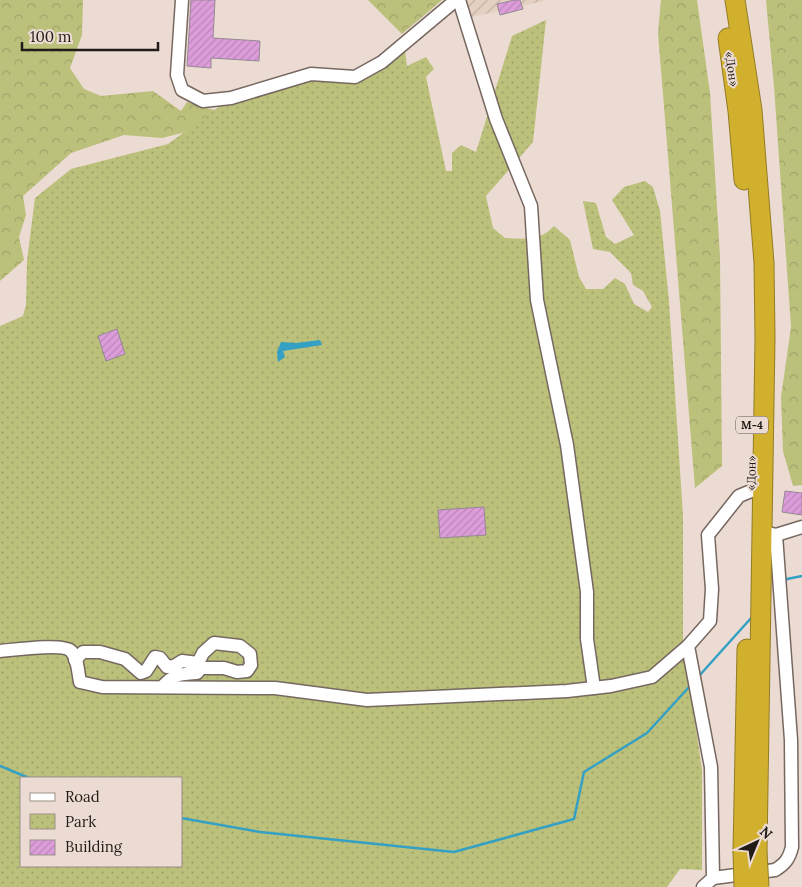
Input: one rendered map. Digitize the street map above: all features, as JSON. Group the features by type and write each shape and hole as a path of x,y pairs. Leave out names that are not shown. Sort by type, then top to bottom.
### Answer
{"highway":[{"name":"«Дон»","path":"722,0 738,111 752,263 750,852 759,887"},
{"name":"«Дон»","path":"735,0 752,110 764,263 768,533 750,852 744,887"}],"street":[{"path":"182,0 177,75 182,90 203,101 231,98 311,74 354,77 382,62 458,0 496,119 531,206 537,300 567,445 587,592 587,639 594,688"},
{"path":"0,651 55,647 67,648 73,652 80,682 102,687 274,688 367,700 557,691 611,686 652,677 688,646 710,621 712,589 708,534 739,496 751,491"},
{"path":"703,887 713,878 775,870 789,859 792,839 796,740 768,533 802,527"},
{"path":"688,646 711,767 713,878"},
{"path":"75,660 83,652 100,652 125,659 141,673 146,671 155,657 160,658 167,667 174,666 182,661 199,666 197,673 171,677 162,687"}],"shaded area":[{"path":"458,0 548,0 459,20"}],"green space":[{"path":"0,0 83,0 82,35 70,68 84,89 101,96 153,91 181,111 187,102 217,111 190,131 162,138 124,135 71,153 23,196 26,215 19,237 24,260 0,281"},
{"path":"368,0 442,0 402,34"},
{"path":"661,0 697,0 710,93 720,256 722,466 695,488 658,33"},
{"path":"766,0 802,0 802,485 793,486 783,451 781,397 791,327"},
{"path":"546,20 533,142 486,196 493,228 505,238 525,239 538,237 554,226 570,240 579,277 586,289 603,289 615,278 625,284 634,304 648,312 652,307 643,291 633,285 631,273 610,252 593,249 583,201 596,203 606,237 615,244 634,235 612,200 624,187 645,181 653,187 660,211 669,301 683,516 683,639 702,770 702,870 680,869 667,887 0,887 0,326 23,316 26,305 27,261 35,198 71,169 168,144 231,98 311,74 355,77 404,43 407,66 426,57 434,69 426,77 446,171 452,171 452,153 461,145 476,152 512,36"}],"water":[{"path":"320,340 322,345 283,351 285,357 278,362 277,352 281,342 296,343"}],"building":[{"path":"191,0 215,0 213,38 260,41 259,61 211,58 211,68 187,66"},
{"path":"520,0 523,9 500,15 497,4"},
{"path":"117,329 125,354 106,361 98,336"},
{"path":"785,491 802,493 802,515 782,512"},
{"path":"484,507 486,535 440,538 438,510"}],"waterway":[{"path":"785,582 787,579 802,576"},
{"path":"699,676 752,617"},
{"path":"182,818 260,832 454,852 574,819 584,772 647,733 690,686"},
{"path":"0,766 27,777"}]}
